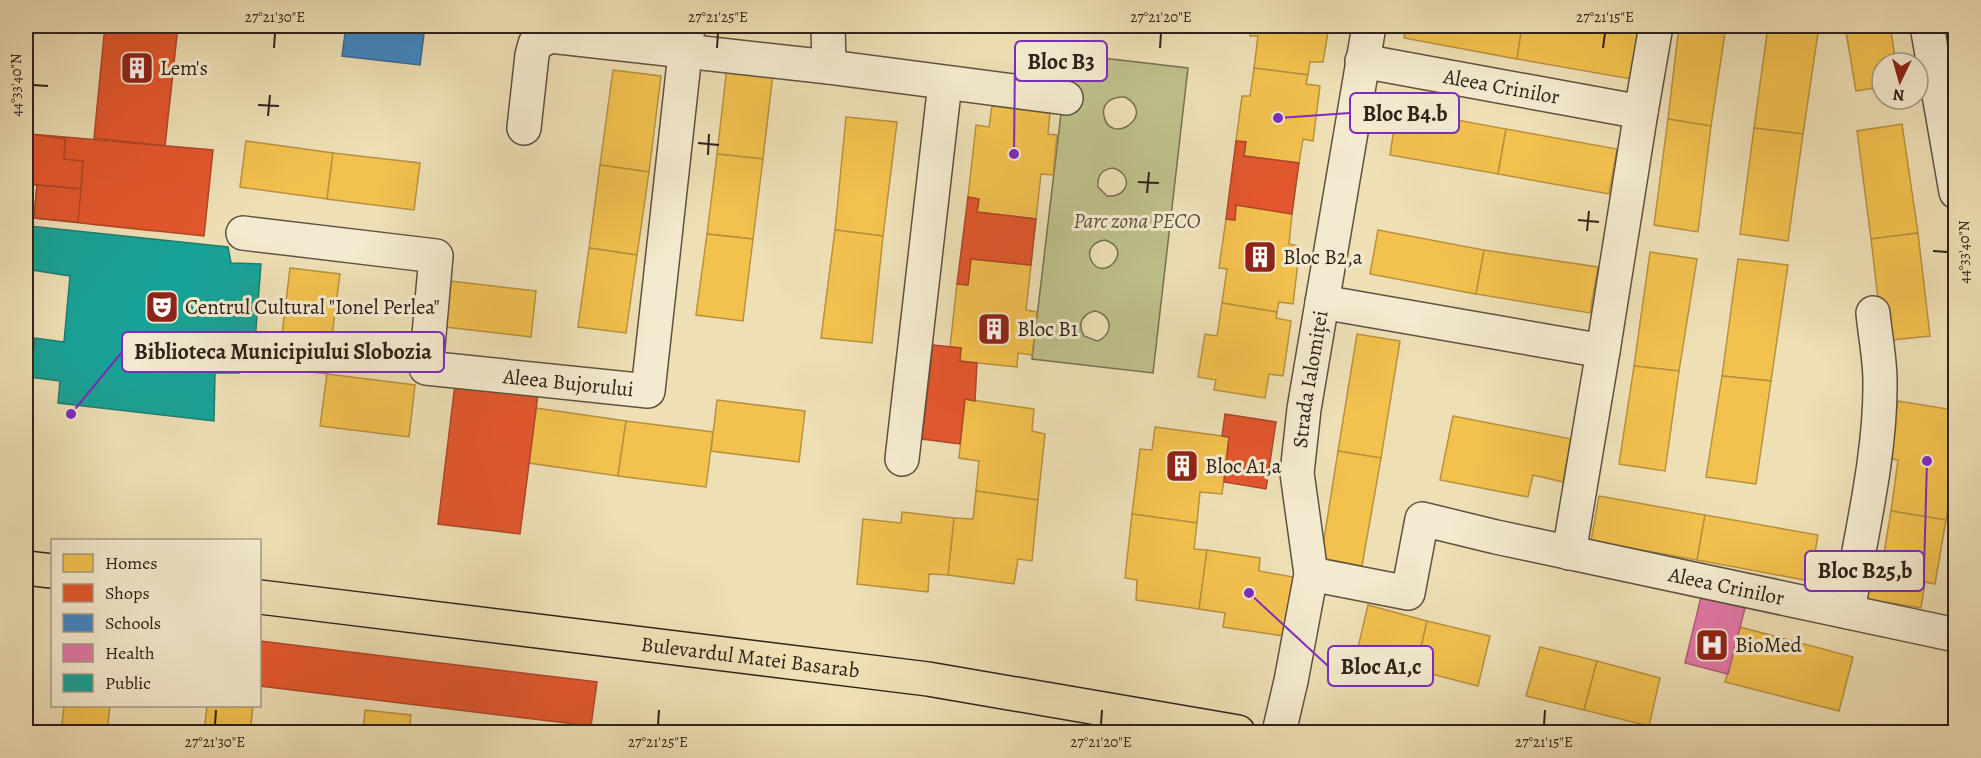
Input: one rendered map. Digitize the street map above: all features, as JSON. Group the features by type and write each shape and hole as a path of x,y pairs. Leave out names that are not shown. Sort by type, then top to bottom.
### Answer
{"main road":[{"path":"26,568 51,571"},
{"name":"Bulevardul Matei Basarab","path":"261,597 928,679 1238,732"}],"street":[{"path":"828,26 829,68"},
{"name":"Strada Ialomiței","path":"1279,732 1311,574 1297,473 1304,409 1369,26"},
{"path":"1569,553 1656,26"},
{"path":"1928,26 1956,192"},
{"path":"524,128 532,55 535,45 550,36 687,38 829,68 1066,99"},
{"name":"Aleea Bujorului","path":"243,233 436,256 426,368 648,391 687,38"},
{"name":"Aleea Crinilor","path":"1362,62 1641,112"},
{"path":"902,459 945,82"},
{"path":"1322,302 1603,351"},
{"path":"1848,612 1879,418 1880,380 1873,313"},
{"name":"Aleea Crinilor","path":"1311,574 1408,593 1422,519 1569,553 1956,635"}],"green space":[{"name":"Parc zona PECO","path":"1068,54 1188,68 1153,373 1032,359","holes":["1125,97 1134,104 1136,112 1129,125 1114,129 1108,125 1104,116 1104,107 1112,99","1113,168 1120,171 1126,180 1124,190 1114,196 1107,196 1098,187 1098,180 1106,170","1105,240 1114,245 1117,251 1114,263 1102,268 1096,266 1090,256 1092,246","1095,311 1101,313 1108,321 1109,330 1103,338 1097,341 1084,336 1081,324 1087,314"]}],"building: Homes":[{"path":"1251,26 1329,26 1323,62 1310,62 1308,75 1254,68 1258,36 1250,36"},
{"path":"1406,26 1522,26 1517,59 1404,38"},
{"path":"1522,26 1595,26 1640,34 1631,79 1517,59"},
{"path":"1679,26 1726,26 1711,126 1668,119"},
{"path":"1768,26 1819,26 1803,134 1754,128"},
{"path":"1845,26 1890,26 1894,51 1870,51 1870,89 1856,91"},
{"path":"728,59 774,65 763,159 717,154"},
{"path":"1254,68 1308,75 1306,84 1320,86 1313,141 1303,139 1299,163 1244,156 1246,142 1236,141 1242,96 1250,96"},
{"path":"613,70 661,76 649,172 600,165"},
{"path":"992,106 1050,113 1048,134 1057,135 1053,175 1041,174 1036,219 977,212 979,199 968,197 976,125 989,127"},
{"path":"1397,109 1506,129 1498,174 1390,155"},
{"path":"846,117 897,122 883,236 835,230"},
{"path":"1668,119 1711,126 1698,232 1654,225"},
{"path":"1902,124 1918,233 1871,239 1857,131"},
{"path":"1754,128 1803,134 1788,241 1740,234"},
{"path":"1506,129 1617,149 1609,194 1498,174"},
{"path":"246,141 333,153 327,199 240,187"},
{"path":"333,153 420,163 414,210 327,199"},
{"path":"717,154 763,159 753,239 707,234"},
{"path":"95,164 159,172 153,231 90,224"},
{"path":"600,165 649,172 637,255 589,248"},
{"name":"Bloc B2,a","path":"1236,205 1292,214 1289,244 1300,246 1293,304 1279,302 1277,312 1222,303 1227,269 1219,268 1226,219 1235,220"},
{"path":"835,230 883,236 872,343 821,338"},
{"path":"1378,230 1484,250 1476,294 1370,274"},
{"path":"1918,233 1930,336 1883,341 1871,239"},
{"path":"707,234 753,239 743,321 696,315"},
{"path":"589,248 637,255 626,333 578,327"},
{"path":"1484,250 1598,267 1590,313 1476,294"},
{"path":"1650,252 1697,259 1679,371 1634,366"},
{"name":"Bloc B1","path":"971,259 1031,265 1026,310 1037,312 1032,355 1018,353 1017,367 960,361 961,348 950,347 957,284 968,285"},
{"path":"1738,259 1788,265 1771,381 1722,376"},
{"path":"290,268 340,274 327,374 278,368"},
{"path":"442,280 536,291 531,337 437,326"},
{"path":"1222,303 1277,312 1276,318 1291,321 1283,376 1269,374 1265,398 1214,390 1216,380 1198,377 1205,334 1217,336"},
{"path":"1357,334 1400,341 1381,458 1338,451"},
{"path":"1634,366 1679,371 1665,471 1619,464"},
{"path":"327,374 415,385 409,437 320,426"},
{"path":"1722,376 1771,381 1756,484 1706,477"},
{"path":"965,399 1034,409 1032,431 1045,434 1038,500 976,491 979,461 959,458"},
{"path":"717,400 805,411 799,462 711,451"},
{"path":"1898,401 1954,410 1948,451 1956,452 1956,461 1946,520 1891,511 1898,460 1889,458"},
{"path":"536,408 626,421 618,476 529,463"},
{"path":"1453,416 1571,439 1563,482 1533,475 1528,497 1440,480"},
{"path":"626,421 713,432 706,487 618,476"},
{"name":"Bloc A1,a","path":"1155,427 1229,437 1222,494 1200,492 1197,523 1132,514 1140,449 1152,450"},
{"path":"1338,451 1381,458 1362,566 1321,558"},
{"path":"976,491 1038,500 1032,561 1018,559 1014,584 948,575 954,518 973,519"},
{"path":"1599,496 1705,515 1697,560 1591,541"},
{"path":"1891,511 1946,520 1935,584 1925,582 1921,608 1866,599 1873,557 1883,559"},
{"path":"902,512 954,518 948,575 929,574 928,592 857,584 863,519 901,523"},
{"path":"1132,514 1197,523 1194,549 1207,550 1199,609 1136,600 1137,580 1125,578"},
{"path":"1705,515 1818,535 1810,581 1697,560"},
{"path":"1207,550 1260,558 1259,571 1299,578 1290,637 1223,627 1225,613 1199,609"},
{"path":"1368,605 1427,621 1416,670 1356,656"},
{"path":"1427,621 1490,636 1478,686 1416,670"},
{"path":"1740,627 1853,657 1839,711 1725,682"},
{"path":"1540,647 1597,661 1584,710 1526,696"},
{"path":"1597,661 1660,678 1649,726 1584,710"},
{"path":"64,707 110,707 107,732 61,732"},
{"path":"207,707 253,707 250,732 204,732"},
{"path":"365,710 411,715 409,732 363,732"},
{"path":"513,729 547,732 512,732"}],"building: Shops":[{"name":"Lem's","path":"105,26 178,26 165,146 94,138"},
{"path":"30,134 213,150 204,236 34,218 37,185 26,184"},
{"path":"30,134 65,139 64,159 83,161 81,189 26,184"},
{"path":"1236,141 1246,142 1244,156 1299,163 1292,214 1236,205 1235,220 1226,219"},
{"path":"37,185 81,189 78,222 34,218"},
{"path":"968,197 979,199 977,212 1036,219 1031,265 971,259 968,285 957,284"},
{"path":"933,345 961,348 960,361 977,363 975,401 965,399 960,444 922,439"},
{"path":"455,384 538,394 520,534 438,524"},
{"path":"1225,414 1276,422 1266,489 1224,482 1229,437 1222,436"},
{"path":"261,641 597,682 591,726 261,686"}],"building: Schools":[{"path":"346,26 373,29 373,26 425,26 420,65 342,56"}],"building: Health":[{"name":"BioMed","path":"1701,597 1745,608 1728,674 1685,663"}],"building: Public":[{"name":"Centrul Cultural \"Ionel Perlea\"","path":"29,226 228,247 231,263 261,264 253,367 239,373 215,373 214,421 58,403 60,381 30,377 35,338 64,342 70,276 26,269"}],"place":[{"name":"Lem's","path":"137,68"},
{"name":"Bloc B4.b","path":"1278,118"},
{"name":"Bloc B3","path":"1014,154"},
{"name":"Bloc B2,a","path":"1260,257"},
{"name":"Centrul Cultural \"Ionel Perlea\"","path":"162,307"},
{"name":"Bloc B1","path":"994,329"},
{"name":"Biblioteca Municipiului Slobozia","path":"71,414"},
{"name":"Bloc B25,b","path":"1927,461"},
{"name":"Bloc A1,a","path":"1182,466"},
{"name":"Bloc A1,c","path":"1249,593"},
{"name":"BioMed","path":"1712,645"}]}
